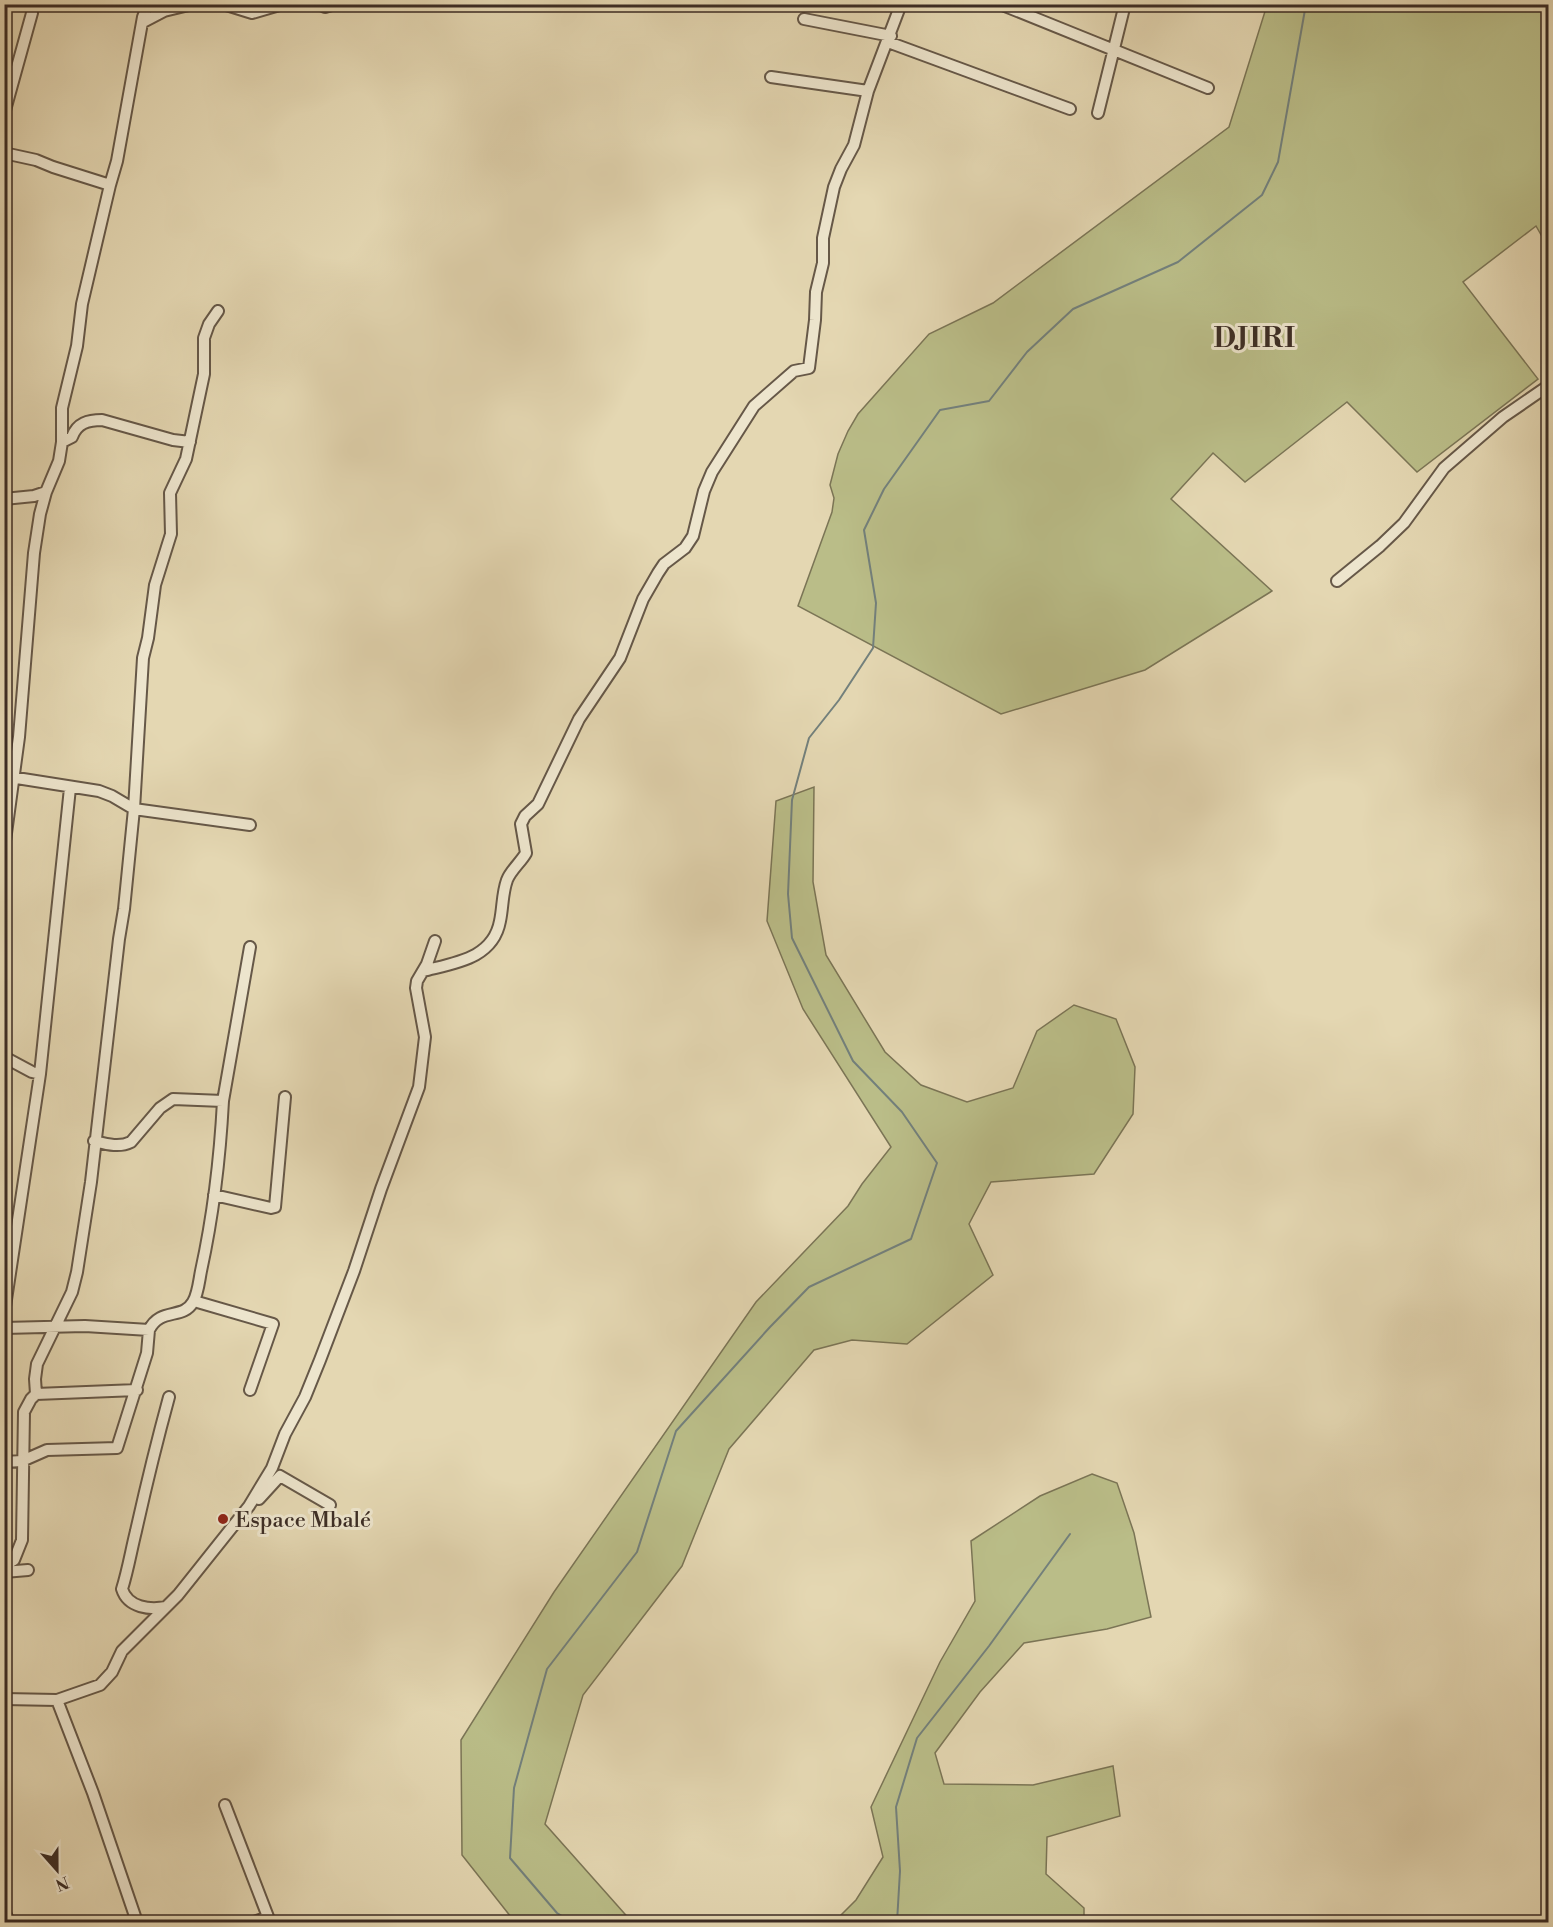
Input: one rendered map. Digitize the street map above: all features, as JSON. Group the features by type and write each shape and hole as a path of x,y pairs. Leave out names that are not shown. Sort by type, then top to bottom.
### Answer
{"street":[{"path":"4,848 9,777 40,514 59,461 62,442 62,408 76,346 82,304 128,111 142,21 148,4"},
{"path":"142,21 164,11 193,4"},
{"path":"223,4 252,13 283,4"},
{"path":"318,4 326,7 335,4"},
{"path":"423,971 472,958 489,946 500,922 508,877 526,853 521,824 525,816 538,804 579,719 620,658 643,599 658,573 664,564 685,548 693,536 704,491 712,472 744,418 754,406 794,371 809,368 816,292 823,263 823,238 834,187 854,145 868,91 902,4"},
{"path":"1000,4 1208,88"},
{"path":"1098,113 1125,4"},
{"path":"4,114 32,13"},
{"path":"804,19 890,39 1070,109"},
{"path":"771,77 868,91"},
{"path":"4,153 36,160 110,185"},
{"path":"36,1394 35,1369 72,1292 77,1272 91,1182 94,1141 124,909 134,809 143,658 155,585 171,534 170,493 180,473 190,442 204,374 204,338 209,324 218,311"},
{"path":"1337,581 1374,552 1404,523 1444,468 1503,417 1548,386"},
{"path":"62,442 68,441 81,424 91,420 102,420 173,440 190,442"},
{"path":"4,499 34,496 46,492"},
{"path":"9,777 99,791 134,809 250,825"},
{"path":"4,1313 40,1074 70,788"},
{"path":"4,1699 57,1700 100,1685 112,1672 122,1651 190,1581 249,1506 272,1468 285,1434 309,1388 354,1271 381,1189 419,1088 424,1025 416,988 435,941"},
{"path":"4,1462 22,1461 47,1450 117,1449 147,1353 151,1325 162,1316 184,1312 194,1301 208,1239 223,1101 250,947"},
{"path":"4,1057 40,1074"},
{"path":"214,1195 275,1207 285,1097"},
{"path":"94,1141 109,1145 126,1145 160,1108 173,1098 223,1101"},
{"path":"194,1301 273,1324 250,1390"},
{"path":"4,1328 85,1326 149,1330"},
{"path":"4,1566 14,1560 22,1540 24,1412 31,1399 36,1394 136,1390"},
{"path":"166,1606 152,1609 138,1606 126,1597 123,1589 151,1463 169,1397"},
{"path":"249,1506 280,1476 330,1505"},
{"path":"4,1572 28,1570"},
{"path":"57,1700 93,1792 137,1923"},
{"path":"225,1805 269,1920 254,1923"},
{"path":"4,1911 9,1923"}],"green space":[{"path":"1267,5 1548,5 1548,247 1536,226 1463,282 1538,379 1417,472 1347,402 1245,482 1213,453 1171,499 1272,591 1145,670 1001,714 798,606 832,512 834,498 830,485 838,454 858,414 929,334 993,303 1229,127"},
{"path":"814,787 813,882 826,955 885,1052 921,1085 967,1102 1013,1088 1037,1031 1074,1005 1116,1019 1135,1067 1133,1114 1094,1174 991,1182 969,1224 993,1275 907,1344 852,1340 814,1350 729,1449 682,1566 583,1695 545,1824 632,1922 515,1922 462,1855 461,1740 554,1592 756,1302 848,1206 891,1147 803,1009 767,921 776,801"},
{"path":"1092,1474 1117,1483 1134,1533 1151,1617 1107,1629 1024,1643 980,1692 935,1753 944,1784 1033,1785 1113,1766 1120,1816 1047,1837 1046,1874 1084,1908 1084,1922 834,1922 856,1900 883,1857 871,1807 940,1662 975,1601 971,1541 1040,1496"}],"waterway":[{"path":"572,1922 557,1913 510,1858 514,1788 547,1669 637,1552 676,1431 809,1287 911,1239 937,1163 902,1112 853,1061 792,938 788,894 792,800 809,738 839,700 873,648 876,603 864,530 884,489 940,410 989,401 1027,352 1073,309 1178,262 1262,195 1278,162 1306,4"},
{"path":"897,1922 900,1871 896,1807 917,1738 989,1646 1070,1534"}],"place":[{"name":"Espace Mbalé","path":"223,1519"}],"district":[{"name":"DJIRI","path":"1255,337"}]}
